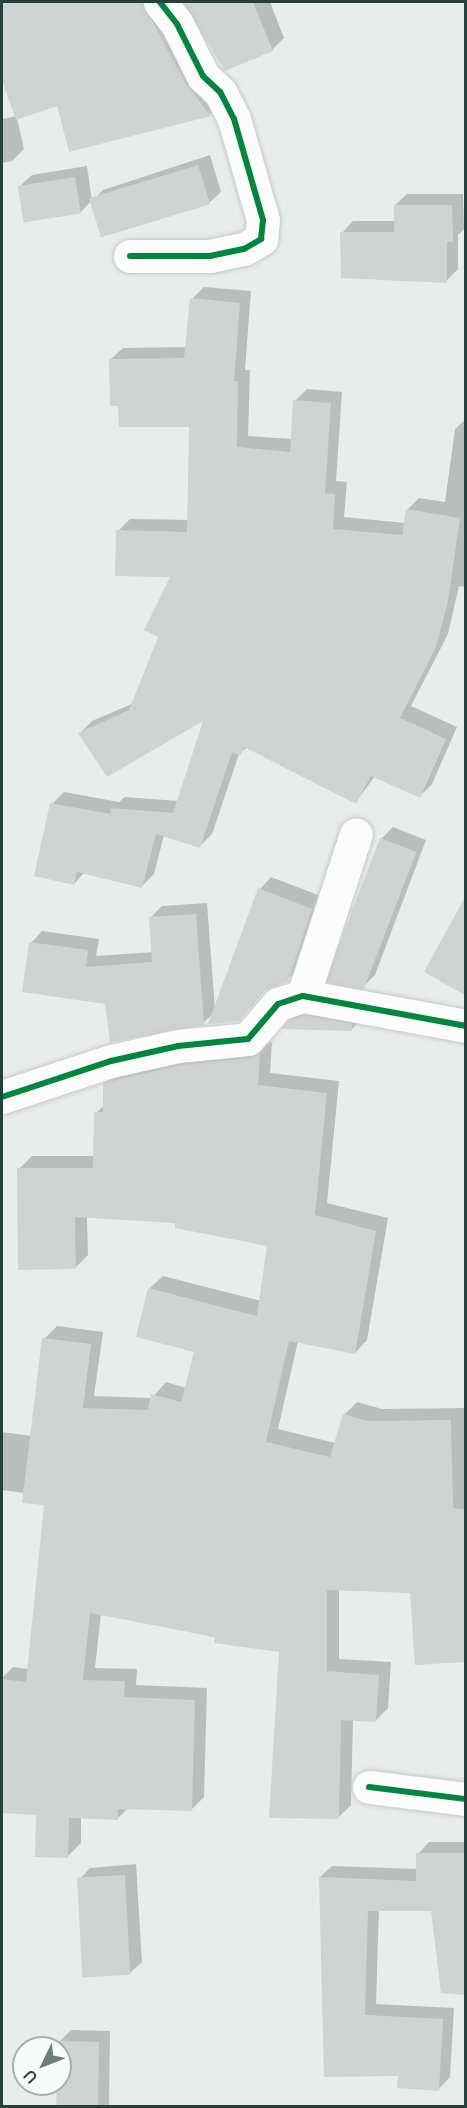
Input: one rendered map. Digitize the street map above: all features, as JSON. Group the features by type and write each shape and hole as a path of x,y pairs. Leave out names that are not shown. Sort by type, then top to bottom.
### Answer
{"street":[{"path":"130,256 210,256 244,249 261,239 263,220 234,119 220,92 203,76 177,24 160,2"},
{"path":"303,996 356,834"},
{"path":"2,1097 111,1061 178,1046 248,1039 278,1004 303,996 465,1026"},
{"path":"369,1787 465,1799"}],"building":[{"path":"2,2 142,2 186,84 211,116 69,152 57,106 16,120 2,80"},
{"path":"183,2 253,2 273,51 225,71"},
{"path":"198,165 210,204 101,238 89,198"},
{"path":"75,177 81,214 24,223 18,186"},
{"path":"394,205 452,205 453,242 447,242 447,283 341,278 340,232 394,232"},
{"path":"190,298 240,303 234,381 238,381 237,447 290,452 293,400 331,403 325,493 335,494 333,529 402,535 406,509 460,518 448,601 436,647 400,718 446,739 420,798 371,776 356,804 244,747 240,756 232,752 200,848 156,834 142,888 77,872 74,885 34,876 50,803 110,814 111,808 173,813 203,721 107,777 78,733 129,710 158,637 144,630 170,577 115,576 116,530 187,532 189,427 119,427 118,406 110,406 109,359 184,358"},
{"path":"380,838 416,852 362,995 325,981"},
{"path":"258,888 312,909 288,981 264,991 239,1021 208,1024"},
{"path":"465,897 465,995 424,972"},
{"path":"196,914 204,1025 110,1042 105,1004 22,992 29,942 88,950 86,967 152,962 149,917"},
{"path":"304,1015 352,1024 352,1031 281,1029 289,1020"},
{"path":"260,1053 258,1085 327,1093 315,1215 376,1231 355,1354 289,1341 266,1442 330,1457 343,1414 368,1421 451,1420 453,1508 464,1509 465,1662 415,1665 410,1593 327,1590 327,1671 379,1675 376,1722 341,1720 339,1819 269,1818 279,1652 214,1643 215,1637 90,1613 83,1680 125,1681 124,1697 195,1700 192,1811 118,1809 118,1820 69,1818 68,1858 35,1857 36,1815 2,1813 2,1679 26,1682 44,1505 22,1503 42,1338 91,1344 83,1408 148,1410 151,1394 181,1402 194,1352 136,1337 148,1288 257,1316 267,1246 175,1228 175,1223 75,1217 76,1269 18,1270 17,1168 93,1168 94,1112 103,1112 103,1083 181,1065 250,1058"},
{"path":"416,1853 465,1853 465,1995 441,1993 431,1911 368,1911 365,2015 443,2019 439,2091 397,2088 398,2076 324,2077 319,1877 416,1881"},
{"path":"125,1875 130,1975 82,1977 77,1878"},
{"path":"72,2041 99,2042 98,2106 56,2106 56,2096 72,2096"}],"cycle path":[{"path":"130,256 210,256 244,249 261,239 263,220 234,119 220,92 203,76 177,24 160,2"},
{"path":"2,1097 111,1061 178,1046 248,1039 278,1004 303,996 466,1026"},
{"path":"369,1787 466,1799"}]}
